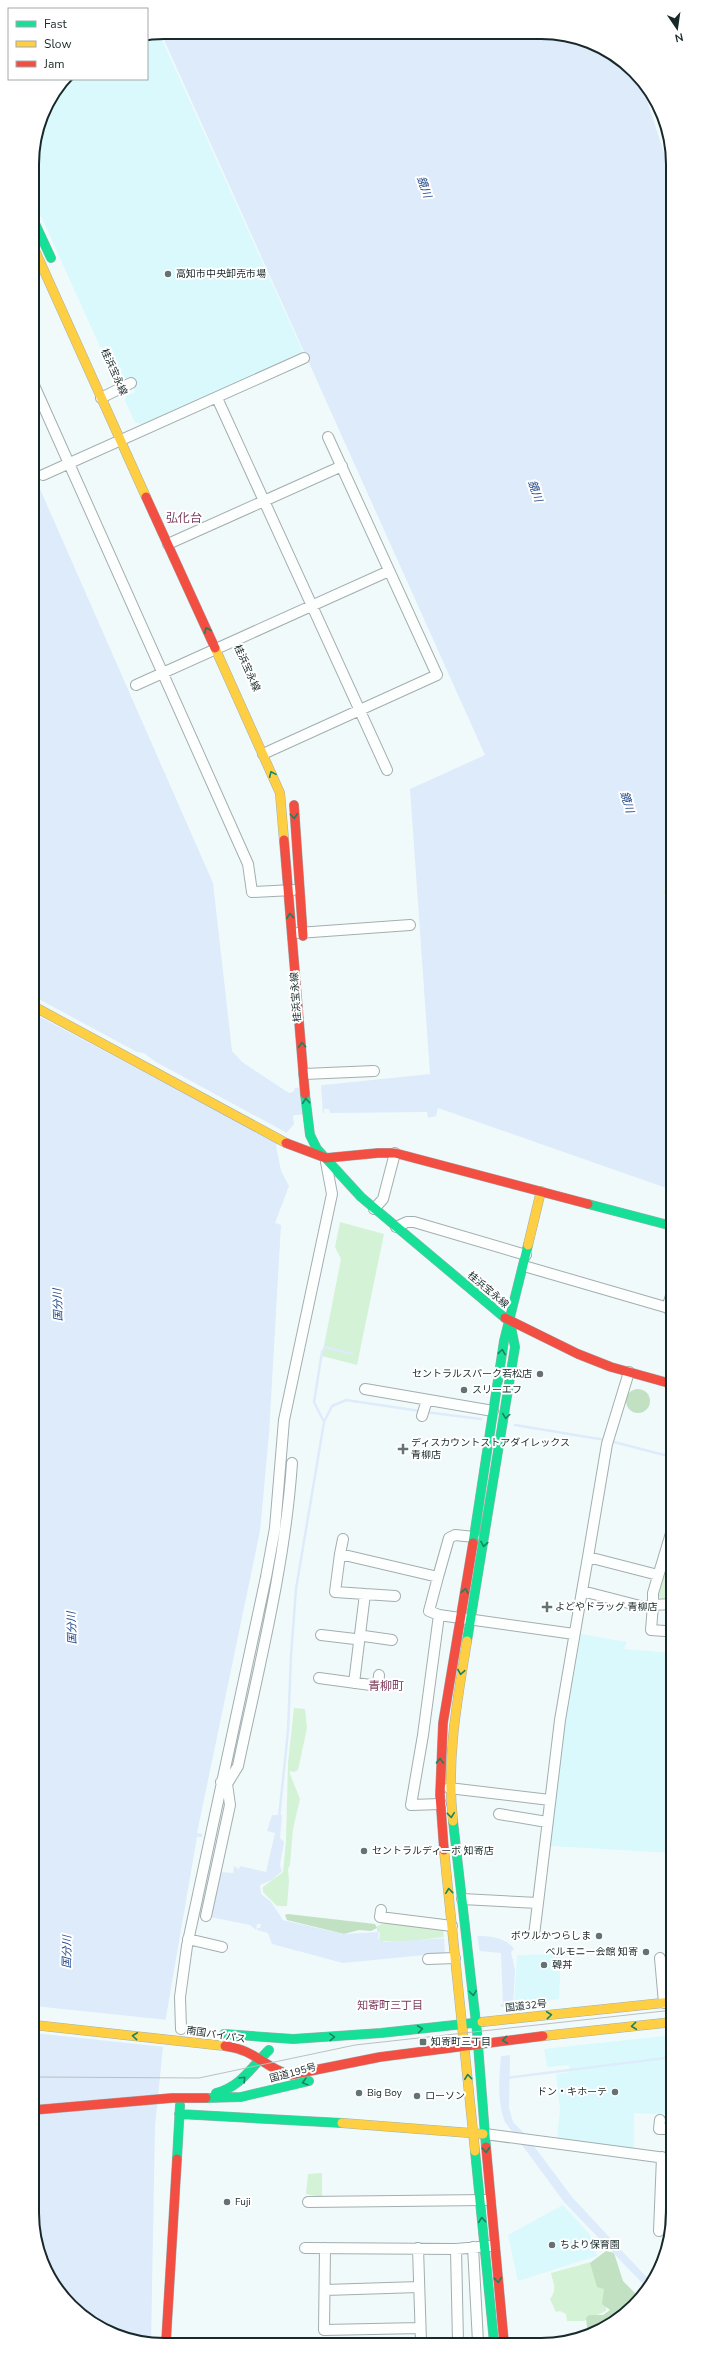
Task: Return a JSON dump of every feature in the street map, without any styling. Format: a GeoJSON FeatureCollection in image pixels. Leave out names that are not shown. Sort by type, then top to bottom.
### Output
{"type":"FeatureCollection","features":[{"type":"Feature","properties":{"kind":"main road"},"geometry":{"type":"LineString","coordinates":[[39,232],[56,270]]}},
{"type":"Feature","properties":{"kind":"main road","name":"桂浜宝永線"},"geometry":{"type":"LineString","coordinates":[[39,264],[101,398],[128,440],[168,544],[216,650],[270,751],[283,807],[288,890],[311,1117],[325,1158],[374,1209],[510,1322],[578,1354],[629,1372],[666,1382]]}},
{"type":"Feature","properties":{"kind":"main road","name":"桂浜宝永線"},"geometry":{"type":"LineString","coordinates":[[107,383],[113,396]]}},
{"type":"Feature","properties":{"kind":"main road","name":"桂浜宝永線"},"geometry":{"type":"LineString","coordinates":[[126,426],[128,440]]}},
{"type":"Feature","properties":{"kind":"main road"},"geometry":{"type":"LineString","coordinates":[[291,794],[304,948]]}},
{"type":"Feature","properties":{"kind":"main road","name":"桂浜宝永線"},"geometry":{"type":"LineString","coordinates":[[306,987],[308,1079]]}},
{"type":"Feature","properties":{"kind":"main road"},"geometry":{"type":"LineString","coordinates":[[39,1009],[288,1144],[325,1158],[374,1152],[395,1153],[666,1224]]}},
{"type":"Feature","properties":{"kind":"main road"},"geometry":{"type":"LineString","coordinates":[[494,2338],[485,2200],[474,2134],[440,1804],[443,1723],[474,1537],[504,1341],[542,1191]]}},
{"type":"Feature","properties":{"kind":"main road"},"geometry":{"type":"LineString","coordinates":[[485,2200],[485,2134],[478,2043],[450,1788],[453,1726],[504,1424],[515,1347],[510,1322]]}},
{"type":"Feature","properties":{"kind":"main road","name":"国道32号"},"geometry":{"type":"LineString","coordinates":[[381,2033],[666,2002]]}},
{"type":"Feature","properties":{"kind":"main road"},"geometry":{"type":"LineString","coordinates":[[410,2053],[478,2043],[666,2023]]}},
{"type":"Feature","properties":{"kind":"main road","name":"南国バイパス"},"geometry":{"type":"LineString","coordinates":[[39,2026],[241,2048],[278,2071],[290,2075],[410,2053]]}},
{"type":"Feature","properties":{"kind":"main road","name":"南国バイパス"},"geometry":{"type":"LineString","coordinates":[[218,2034],[293,2039],[381,2033]]}},
{"type":"Feature","properties":{"kind":"main road","name":"国道195号"},"geometry":{"type":"LineString","coordinates":[[39,2110],[176,2097],[229,2089],[243,2080],[260,2059],[279,2044],[293,2039]]}},
{"type":"Feature","properties":{"kind":"main road","name":"国道195号"},"geometry":{"type":"LineString","coordinates":[[176,2097],[235,2097],[263,2093],[410,2053]]}},
{"type":"Feature","properties":{"kind":"main road"},"geometry":{"type":"LineString","coordinates":[[166,2338],[179,2114],[176,2097]]}},
{"type":"Feature","properties":{"kind":"main road"},"geometry":{"type":"LineString","coordinates":[[179,2114],[424,2128],[485,2134]]}},
{"type":"Feature","properties":{"kind":"main road"},"geometry":{"type":"LineString","coordinates":[[489,2246],[503,2338]]}},
{"type":"Feature","properties":{"kind":"street"},"geometry":{"type":"LineString","coordinates":[[39,253],[47,249]]}},
{"type":"Feature","properties":{"kind":"street"},"geometry":{"type":"LineString","coordinates":[[43,475],[68,463],[128,440],[304,358]]}},
{"type":"Feature","properties":{"kind":"street"},"geometry":{"type":"LineString","coordinates":[[101,398],[113,396],[131,383]]}},
{"type":"Feature","properties":{"kind":"street"},"geometry":{"type":"LineString","coordinates":[[216,398],[360,710],[386,770]]}},
{"type":"Feature","properties":{"kind":"street"},"geometry":{"type":"LineString","coordinates":[[39,399],[248,864],[252,892],[300,890]]}},
{"type":"Feature","properties":{"kind":"street"},"geometry":{"type":"LineString","coordinates":[[270,751],[437,675],[328,437]]}},
{"type":"Feature","properties":{"kind":"street"},"geometry":{"type":"LineString","coordinates":[[168,544],[342,466]]}},
{"type":"Feature","properties":{"kind":"street"},"geometry":{"type":"LineString","coordinates":[[136,685],[389,571]]}},
{"type":"Feature","properties":{"kind":"street"},"geometry":{"type":"LineString","coordinates":[[292,933],[410,925]]}},
{"type":"Feature","properties":{"kind":"street"},"geometry":{"type":"LineString","coordinates":[[308,1079],[374,1071]]}},
{"type":"Feature","properties":{"kind":"street"},"geometry":{"type":"LineString","coordinates":[[374,1209],[382,1199],[395,1153]]}},
{"type":"Feature","properties":{"kind":"street"},"geometry":{"type":"LineString","coordinates":[[181,2029],[180,1997],[188,1939],[224,1783],[266,1576],[275,1528],[284,1420],[332,1194],[325,1158]]}},
{"type":"Feature","properties":{"kind":"street"},"geometry":{"type":"LineString","coordinates":[[396,1227],[407,1222],[414,1222],[526,1255]]}},
{"type":"Feature","properties":{"kind":"street"},"geometry":{"type":"LineString","coordinates":[[524,1266],[666,1307]]}},
{"type":"Feature","properties":{"kind":"street"},"geometry":{"type":"LineString","coordinates":[[534,1935],[560,1720],[574,1634],[607,1442],[629,1372]]}},
{"type":"Feature","properties":{"kind":"street"},"geometry":{"type":"LineString","coordinates":[[365,1389],[493,1411]]}},
{"type":"Feature","properties":{"kind":"street"},"geometry":{"type":"LineString","coordinates":[[422,1416],[427,1400]]}},
{"type":"Feature","properties":{"kind":"street"},"geometry":{"type":"LineString","coordinates":[[224,1783],[238,1766],[276,1585],[285,1532],[292,1463]]}},
{"type":"Feature","properties":{"kind":"street"},"geometry":{"type":"LineString","coordinates":[[474,1537],[455,1535],[449,1538],[430,1611],[439,1615],[460,1616],[574,1634]]}},
{"type":"Feature","properties":{"kind":"street"},"geometry":{"type":"LineString","coordinates":[[343,1539],[334,1592],[395,1596]]}},
{"type":"Feature","properties":{"kind":"street"},"geometry":{"type":"LineString","coordinates":[[665,1631],[651,1630],[653,1594],[666,1549]]}},
{"type":"Feature","properties":{"kind":"street"},"geometry":{"type":"LineString","coordinates":[[340,1554],[438,1577]]}},
{"type":"Feature","properties":{"kind":"street"},"geometry":{"type":"LineString","coordinates":[[588,1557],[658,1574]]}},
{"type":"Feature","properties":{"kind":"street"},"geometry":{"type":"LineString","coordinates":[[582,1591],[644,1607],[666,1604]]}},
{"type":"Feature","properties":{"kind":"street"},"geometry":{"type":"LineString","coordinates":[[354,1683],[365,1594]]}},
{"type":"Feature","properties":{"kind":"street"},"geometry":{"type":"LineString","coordinates":[[439,1615],[423,1735],[411,1805],[440,1804]]}},
{"type":"Feature","properties":{"kind":"street"},"geometry":{"type":"LineString","coordinates":[[321,1635],[355,1639],[364,1636],[392,1640]]}},
{"type":"Feature","properties":{"kind":"street"},"geometry":{"type":"LineString","coordinates":[[319,1678],[378,1686],[379,1675]]}},
{"type":"Feature","properties":{"kind":"street"},"geometry":{"type":"LineString","coordinates":[[206,1916],[230,1805],[224,1783]]}},
{"type":"Feature","properties":{"kind":"street"},"geometry":{"type":"LineString","coordinates":[[450,1788],[550,1800]]}},
{"type":"Feature","properties":{"kind":"street"},"geometry":{"type":"LineString","coordinates":[[499,1814],[547,1822]]}},
{"type":"Feature","properties":{"kind":"street"},"geometry":{"type":"LineString","coordinates":[[462,1898],[538,1903]]}},
{"type":"Feature","properties":{"kind":"street"},"geometry":{"type":"LineString","coordinates":[[381,1910],[380,1917],[452,1928]]}},
{"type":"Feature","properties":{"kind":"street"},"geometry":{"type":"LineString","coordinates":[[188,1939],[222,1947]]}},
{"type":"Feature","properties":{"kind":"street"},"geometry":{"type":"LineString","coordinates":[[428,1959],[455,1956]]}},
{"type":"Feature","properties":{"kind":"street"},"geometry":{"type":"LineString","coordinates":[[660,1958],[666,1991]]}},
{"type":"Feature","properties":{"kind":"street"},"geometry":{"type":"LineString","coordinates":[[660,2120],[659,2129],[666,2129]]}},
{"type":"Feature","properties":{"kind":"street"},"geometry":{"type":"LineString","coordinates":[[485,2134],[666,2158]]}},
{"type":"Feature","properties":{"kind":"street"},"geometry":{"type":"LineString","coordinates":[[659,2231],[662,2157]]}},
{"type":"Feature","properties":{"kind":"street"},"geometry":{"type":"LineString","coordinates":[[308,2202],[485,2200]]}},
{"type":"Feature","properties":{"kind":"street"},"geometry":{"type":"LineString","coordinates":[[305,2248],[456,2249],[489,2246]]}},
{"type":"Feature","properties":{"kind":"street"},"geometry":{"type":"LineString","coordinates":[[473,2247],[478,2338]]}},
{"type":"Feature","properties":{"kind":"street"},"geometry":{"type":"LineString","coordinates":[[325,2248],[324,2330],[420,2328]]}},
{"type":"Feature","properties":{"kind":"street"},"geometry":{"type":"LineString","coordinates":[[418,2248],[421,2338]]}},
{"type":"Feature","properties":{"kind":"street"},"geometry":{"type":"LineString","coordinates":[[456,2249],[458,2338]]}},
{"type":"Feature","properties":{"kind":"street"},"geometry":{"type":"LineString","coordinates":[[324,2290],[419,2287]]}},
{"type":"Feature","properties":{"kind":"shaded area","name":"高知市中央卸売市場"},"geometry":{"type":"Polygon","coordinates":[[[162,39],[303,352],[143,425],[135,422],[125,401],[126,396],[135,392],[129,378],[115,380],[39,212],[40,148],[43,132],[52,109],[60,95],[72,80],[148,80],[148,40],[162,39]]]}},
{"type":"Feature","properties":{"kind":"shaded area"},"geometry":{"type":"Polygon","coordinates":[[[581,1634],[627,1642],[624,1649],[666,1652],[666,1853],[550,1846],[563,1739],[581,1634]]]}},
{"type":"Feature","properties":{"kind":"shaded area"},"geometry":{"type":"Polygon","coordinates":[[[561,1954],[559,1999],[514,2006],[517,1955],[561,1954]]]}},
{"type":"Feature","properties":{"kind":"shaded area","name":"ドン・キホーテ"},"geometry":{"type":"Polygon","coordinates":[[[666,2036],[666,2115],[634,2113],[634,2150],[557,2138],[560,2110],[556,2074],[570,2072],[569,2065],[547,2067],[544,2049],[666,2036]]]}},
{"type":"Feature","properties":{"kind":"shaded area","name":"ちより保育園"},"geometry":{"type":"Polygon","coordinates":[[[563,2205],[590,2235],[597,2256],[518,2281],[508,2235],[563,2205]]]}},
{"type":"Feature","properties":{"kind":"green space"},"geometry":{"type":"Polygon","coordinates":[[[666,874],[666,890],[664,877],[666,874]]]}},
{"type":"Feature","properties":{"kind":"green space"},"geometry":{"type":"Polygon","coordinates":[[[663,889],[666,890],[666,901],[663,889]]]}},
{"type":"Feature","properties":{"kind":"green space"},"geometry":{"type":"Polygon","coordinates":[[[340,1222],[384,1234],[357,1365],[322,1356],[341,1259],[335,1247],[340,1222]]]}},
{"type":"Feature","properties":{"kind":"green space"},"geometry":{"type":"Polygon","coordinates":[[[638,1389],[643,1390],[649,1396],[649,1406],[643,1412],[638,1413],[633,1412],[627,1406],[626,1401],[627,1396],[633,1390],[638,1389]]]}},
{"type":"Feature","properties":{"kind":"green space"},"geometry":{"type":"Polygon","coordinates":[[[663,1575],[666,1576],[666,1599],[660,1598],[658,1594],[663,1575]]]}},
{"type":"Feature","properties":{"kind":"green space"},"geometry":{"type":"Polygon","coordinates":[[[294,1708],[305,1709],[307,1728],[298,1770],[294,1772],[290,1771],[300,1799],[293,1829],[290,1865],[288,1869],[289,1881],[287,1906],[277,1906],[263,1892],[263,1887],[283,1872],[286,1841],[288,1763],[294,1708]]]}},
{"type":"Feature","properties":{"kind":"green space"},"geometry":{"type":"Polygon","coordinates":[[[288,1914],[375,1924],[377,1928],[371,1931],[359,1930],[344,1934],[287,1920],[285,1915],[288,1914]]]}},
{"type":"Feature","properties":{"kind":"green space"},"geometry":{"type":"Polygon","coordinates":[[[390,1921],[443,1930],[444,1937],[403,1942],[381,1941],[379,1939],[380,1933],[377,1931],[377,1926],[390,1921]]]}},
{"type":"Feature","properties":{"kind":"green space"},"geometry":{"type":"Polygon","coordinates":[[[322,2173],[322,2197],[306,2194],[308,2174],[322,2173]]]}},
{"type":"Feature","properties":{"kind":"green space"},"geometry":{"type":"Polygon","coordinates":[[[606,2251],[614,2253],[623,2281],[636,2294],[623,2307],[610,2317],[588,2328],[586,2318],[589,2315],[603,2315],[610,2310],[602,2304],[604,2289],[597,2287],[590,2263],[606,2251]]]}},
{"type":"Feature","properties":{"kind":"green space"},"geometry":{"type":"Polygon","coordinates":[[[598,2260],[607,2275],[606,2311],[584,2321],[567,2321],[566,2314],[560,2311],[556,2312],[550,2299],[554,2292],[554,2283],[551,2273],[598,2260]]]}},
{"type":"Feature","properties":{"kind":"water"},"geometry":{"type":"Polygon","coordinates":[[[164,39],[549,39],[565,41],[581,46],[603,56],[617,65],[629,76],[646,97],[666,158],[666,164],[666,890],[663,889],[666,901],[666,1188],[438,1108],[436,1116],[428,1118],[427,1112],[330,1113],[329,1109],[324,1109],[324,1113],[295,1115],[293,1116],[294,1124],[276,1145],[281,1171],[289,1186],[275,1223],[281,1225],[269,1434],[260,1531],[197,1833],[202,1834],[202,1837],[197,1837],[166,2017],[155,2126],[151,2337],[140,2336],[109,2325],[95,2317],[70,2295],[52,2268],[41,2237],[39,2221],[39,487],[213,883],[232,1051],[242,1062],[289,1093],[293,1092],[295,1088],[430,1074],[410,789],[485,755],[164,39]]]}},
{"type":"Feature","properties":{"kind":"water"},"geometry":{"type":"Polygon","coordinates":[[[272,1815],[282,1815],[280,1838],[284,1842],[280,1865],[282,1871],[272,1880],[260,1885],[261,1894],[271,1902],[283,1920],[343,1934],[379,1932],[378,1939],[385,1942],[478,1936],[488,1936],[503,1940],[514,1949],[511,1952],[515,1970],[513,2006],[501,2007],[501,2004],[503,2004],[501,1953],[479,1951],[445,1953],[343,1963],[272,1944],[268,1933],[257,1930],[257,1928],[260,1928],[261,1924],[257,1924],[256,1930],[250,1925],[210,1917],[221,1872],[233,1873],[234,1867],[232,1865],[239,1869],[240,1866],[266,1872],[275,1833],[267,1831],[272,1815]]]}},
{"type":"Feature","properties":{"kind":"water"},"geometry":{"type":"Polygon","coordinates":[[[510,2055],[509,2108],[513,2122],[525,2134],[572,2197],[647,2278],[643,2284],[564,2202],[505,2122],[502,2114],[500,2098],[499,2081],[501,2056],[510,2055]]]}},
{"type":"Feature","properties":{"kind":"pier"},"geometry":{"type":"Polygon","coordinates":[[[39,999],[137,1052],[144,1053],[156,1062],[289,1134],[277,1143],[39,1016],[39,999]]]}},
{"type":"Feature","properties":{"kind":"pier"},"geometry":{"type":"Polygon","coordinates":[[[321,1084],[323,1115],[314,1116],[298,1086],[321,1084]]]}},
{"type":"Feature","properties":{"kind":"pier"},"geometry":{"type":"Polygon","coordinates":[[[477,1934],[480,1953],[445,1955],[444,1936],[477,1934]]]}},
{"type":"Feature","properties":{"kind":"pier"},"geometry":{"type":"Polygon","coordinates":[[[39,2007],[168,2020],[165,2047],[39,2034],[39,2007]]]}},
{"type":"Feature","properties":{"kind":"waterway"},"geometry":{"type":"LineString","coordinates":[[324,1422],[314,1402],[322,1352],[325,1347],[352,1354]]}},
{"type":"Feature","properties":{"kind":"waterway"},"geometry":{"type":"LineString","coordinates":[[279,1818],[288,1731],[291,1656],[296,1589],[324,1422],[332,1406],[346,1400],[420,1411]]}},
{"type":"Feature","properties":{"kind":"waterway"},"geometry":{"type":"LineString","coordinates":[[425,1412],[481,1419]]}},
{"type":"Feature","properties":{"kind":"waterway"},"geometry":{"type":"LineString","coordinates":[[515,1425],[605,1440]]}},
{"type":"Feature","properties":{"kind":"waterway"},"geometry":{"type":"LineString","coordinates":[[610,1441],[666,1455]]}},
{"type":"Feature","properties":{"kind":"waterway"},"geometry":{"type":"LineString","coordinates":[[506,2078],[666,2058]]}},
{"type":"Feature","properties":{"kind":"tram line"},"geometry":{"type":"LineString","coordinates":[[39,2077],[199,2078],[355,2045],[666,2011]]}},
{"type":"Feature","properties":{"kind":"traffic: fast"},"geometry":{"type":"LineString","coordinates":[[39,232],[51,258]]}},
{"type":"Feature","properties":{"kind":"traffic: fast"},"geometry":{"type":"LineString","coordinates":[[305,1094],[310,1135],[317,1149],[361,1197],[505,1318]]}},
{"type":"Feature","properties":{"kind":"traffic: fast"},"geometry":{"type":"LineString","coordinates":[[588,1204],[666,1224]]}},
{"type":"Feature","properties":{"kind":"traffic: fast"},"geometry":{"type":"LineString","coordinates":[[473,1543],[504,1341],[528,1245]]}},
{"type":"Feature","properties":{"kind":"traffic: fast"},"geometry":{"type":"LineString","coordinates":[[467,1641],[515,1347],[510,1322]]}},
{"type":"Feature","properties":{"kind":"traffic: fast"},"geometry":{"type":"LineString","coordinates":[[453,1821],[477,2032],[486,2147]]}},
{"type":"Feature","properties":{"kind":"traffic: fast"},"geometry":{"type":"LineString","coordinates":[[224,2034],[293,2039],[381,2033],[482,2022]]}},
{"type":"Feature","properties":{"kind":"traffic: fast"},"geometry":{"type":"LineString","coordinates":[[216,2093],[225,2090],[239,2081],[269,2050]]}},
{"type":"Feature","properties":{"kind":"traffic: fast"},"geometry":{"type":"LineString","coordinates":[[206,2098],[241,2097],[309,2081]]}},
{"type":"Feature","properties":{"kind":"traffic: fast"},"geometry":{"type":"LineString","coordinates":[[177,2159],[180,2105]]}},
{"type":"Feature","properties":{"kind":"traffic: fast"},"geometry":{"type":"LineString","coordinates":[[179,2114],[342,2123]]}},
{"type":"Feature","properties":{"kind":"traffic: fast"},"geometry":{"type":"LineString","coordinates":[[475,2151],[494,2338]]}},
{"type":"Feature","properties":{"kind":"traffic: slow"},"geometry":{"type":"LineString","coordinates":[[39,260],[146,497]]}},
{"type":"Feature","properties":{"kind":"traffic: slow"},"geometry":{"type":"LineString","coordinates":[[215,648],[280,793],[284,840]]}},
{"type":"Feature","properties":{"kind":"traffic: slow"},"geometry":{"type":"LineString","coordinates":[[39,1009],[286,1143]]}},
{"type":"Feature","properties":{"kind":"traffic: slow"},"geometry":{"type":"LineString","coordinates":[[528,1245],[541,1191]]}},
{"type":"Feature","properties":{"kind":"traffic: slow"},"geometry":{"type":"LineString","coordinates":[[453,1821],[451,1798],[452,1754],[456,1708],[467,1641]]}},
{"type":"Feature","properties":{"kind":"traffic: slow"},"geometry":{"type":"LineString","coordinates":[[444,1850],[475,2151]]}},
{"type":"Feature","properties":{"kind":"traffic: slow"},"geometry":{"type":"LineString","coordinates":[[482,2022],[666,2003]]}},
{"type":"Feature","properties":{"kind":"traffic: slow"},"geometry":{"type":"LineString","coordinates":[[543,2036],[666,2023]]}},
{"type":"Feature","properties":{"kind":"traffic: slow"},"geometry":{"type":"LineString","coordinates":[[39,2026],[225,2046]]}},
{"type":"Feature","properties":{"kind":"traffic: slow"},"geometry":{"type":"LineString","coordinates":[[342,2123],[483,2134]]}},
{"type":"Feature","properties":{"kind":"traffic: jam"},"geometry":{"type":"LineString","coordinates":[[146,497],[215,648]]}},
{"type":"Feature","properties":{"kind":"traffic: jam"},"geometry":{"type":"LineString","coordinates":[[294,805],[303,936]]}},
{"type":"Feature","properties":{"kind":"traffic: jam"},"geometry":{"type":"LineString","coordinates":[[284,840],[305,1094]]}},
{"type":"Feature","properties":{"kind":"traffic: jam"},"geometry":{"type":"LineString","coordinates":[[286,1143],[326,1158],[378,1153],[395,1153],[588,1204]]}},
{"type":"Feature","properties":{"kind":"traffic: jam"},"geometry":{"type":"LineString","coordinates":[[505,1318],[578,1354],[611,1367],[666,1382]]}},
{"type":"Feature","properties":{"kind":"traffic: jam"},"geometry":{"type":"LineString","coordinates":[[444,1850],[440,1795],[443,1723],[473,1543]]}},
{"type":"Feature","properties":{"kind":"traffic: jam"},"geometry":{"type":"LineString","coordinates":[[225,2046],[244,2051],[273,2068],[290,2075],[380,2057],[543,2036]]}},
{"type":"Feature","properties":{"kind":"traffic: jam"},"geometry":{"type":"LineString","coordinates":[[39,2110],[172,2098],[206,2098]]}},
{"type":"Feature","properties":{"kind":"traffic: jam"},"geometry":{"type":"LineString","coordinates":[[486,2147],[504,2338]]}},
{"type":"Feature","properties":{"kind":"traffic: jam"},"geometry":{"type":"LineString","coordinates":[[166,2338],[177,2159]]}},
{"type":"Feature","properties":{"kind":"place","name":"高知市中央卸売市場"},"geometry":{"type":"Point","coordinates":[168,274]}},
{"type":"Feature","properties":{"kind":"place","name":"セントラルスパーク若松店"},"geometry":{"type":"Point","coordinates":[540,1374]}},
{"type":"Feature","properties":{"kind":"place","name":"スリーエフ"},"geometry":{"type":"Point","coordinates":[464,1390]}},
{"type":"Feature","properties":{"kind":"place","name":"ディスカウントストアダイレックス 青柳店"},"geometry":{"type":"Point","coordinates":[403,1449]}},
{"type":"Feature","properties":{"kind":"place","name":"よどやドラッグ 青柳店"},"geometry":{"type":"Point","coordinates":[547,1607]}},
{"type":"Feature","properties":{"kind":"place","name":"セントラルディーボ 知寄店"},"geometry":{"type":"Point","coordinates":[364,1851]}},
{"type":"Feature","properties":{"kind":"place","name":"ボウルかつらしま"},"geometry":{"type":"Point","coordinates":[599,1936]}},
{"type":"Feature","properties":{"kind":"place","name":"ベルモニー会館 知寄"},"geometry":{"type":"Point","coordinates":[646,1952]}},
{"type":"Feature","properties":{"kind":"place","name":"韓丼"},"geometry":{"type":"Point","coordinates":[544,1965]}},
{"type":"Feature","properties":{"kind":"place","name":"知寄町三丁目"},"geometry":{"type":"Point","coordinates":[423,2042]}},
{"type":"Feature","properties":{"kind":"place","name":"ドン・キホーテ"},"geometry":{"type":"Point","coordinates":[615,2092]}},
{"type":"Feature","properties":{"kind":"place","name":"Big Boy"},"geometry":{"type":"Point","coordinates":[359,2093]}},
{"type":"Feature","properties":{"kind":"place","name":"ローソン"},"geometry":{"type":"Point","coordinates":[417,2096]}},
{"type":"Feature","properties":{"kind":"place","name":"Fuji"},"geometry":{"type":"Point","coordinates":[227,2202]}},
{"type":"Feature","properties":{"kind":"place","name":"ちより保育園"},"geometry":{"type":"Point","coordinates":[552,2245]}},
{"type":"Feature","properties":{"kind":"district","name":"弘化台"},"geometry":{"type":"Point","coordinates":[184,518]}},
{"type":"Feature","properties":{"kind":"district","name":"青柳町"},"geometry":{"type":"Point","coordinates":[386,1686]}},
{"type":"Feature","properties":{"kind":"district","name":"知寄町三丁目"},"geometry":{"type":"Point","coordinates":[390,2005]}},
{"type":"Feature","properties":{"kind":"water label","name":"鏡川"},"geometry":{"type":"Point","coordinates":[424,187]}},
{"type":"Feature","properties":{"kind":"water label","name":"鏡川"},"geometry":{"type":"Point","coordinates":[535,491]}},
{"type":"Feature","properties":{"kind":"water label","name":"鏡川"},"geometry":{"type":"Point","coordinates":[627,802]}},
{"type":"Feature","properties":{"kind":"water label","name":"国分川"},"geometry":{"type":"Point","coordinates":[58,1305]}},
{"type":"Feature","properties":{"kind":"water label","name":"国分川"},"geometry":{"type":"Point","coordinates":[72,1628]}},
{"type":"Feature","properties":{"kind":"water label","name":"国分川"},"geometry":{"type":"Point","coordinates":[67,1952]}}]}
